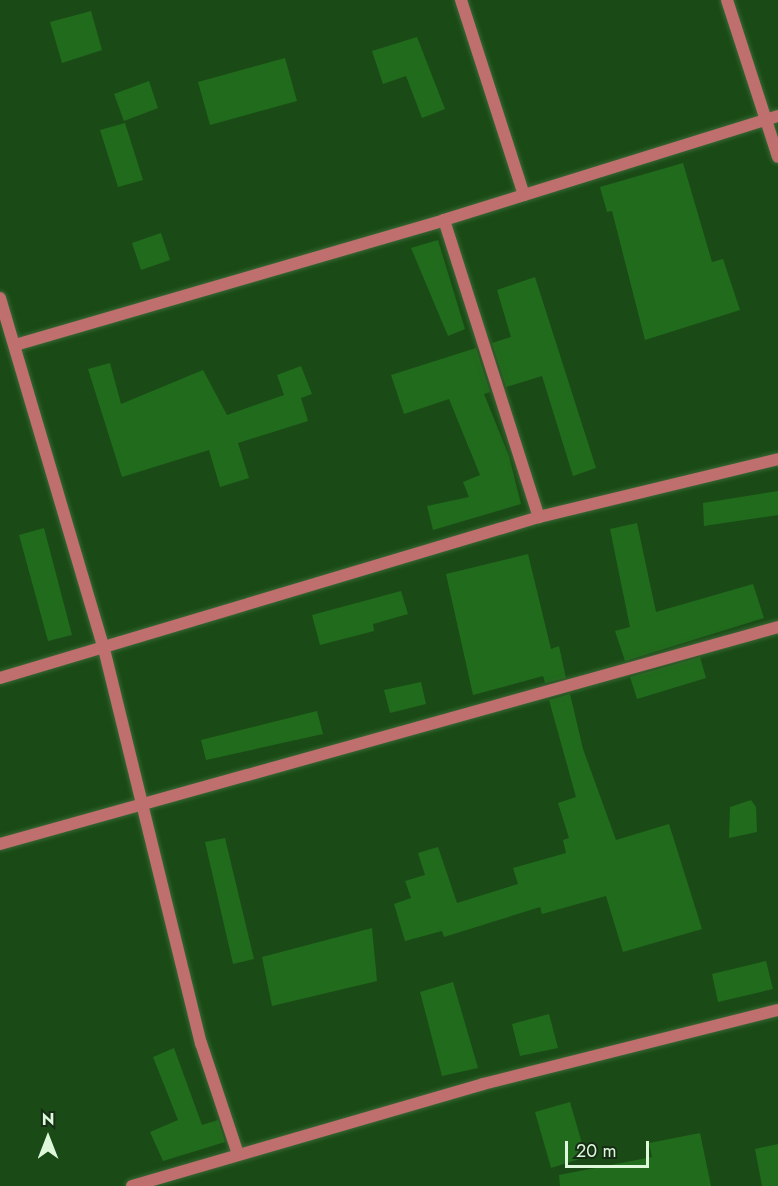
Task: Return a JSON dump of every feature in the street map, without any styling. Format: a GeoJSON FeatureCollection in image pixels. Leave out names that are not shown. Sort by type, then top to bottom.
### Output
{"type":"FeatureCollection","features":[{"type":"Feature","properties":{"kind":"street"},"geometry":{"type":"LineString","coordinates":[[461,0],[524,195]]}},
{"type":"Feature","properties":{"kind":"street"},"geometry":{"type":"LineString","coordinates":[[727,0],[778,157]]}},
{"type":"Feature","properties":{"kind":"street"},"geometry":{"type":"LineString","coordinates":[[15,345],[444,220],[778,116]]}},
{"type":"Feature","properties":{"kind":"street"},"geometry":{"type":"LineString","coordinates":[[444,220],[539,517]]}},
{"type":"Feature","properties":{"kind":"street"},"geometry":{"type":"LineString","coordinates":[[0,298],[104,649],[201,1043],[238,1154]]}},
{"type":"Feature","properties":{"kind":"street"},"geometry":{"type":"LineString","coordinates":[[0,678],[104,649],[539,517],[778,459]]}},
{"type":"Feature","properties":{"kind":"street"},"geometry":{"type":"LineString","coordinates":[[0,844],[778,627]]}},
{"type":"Feature","properties":{"kind":"street"},"geometry":{"type":"LineString","coordinates":[[132,1186],[483,1084],[778,1010]]}},
{"type":"Feature","properties":{"kind":"building"},"geometry":{"type":"Polygon","coordinates":[[[91,11],[102,50],[62,63],[50,22],[91,11]]]}},
{"type":"Feature","properties":{"kind":"building"},"geometry":{"type":"Polygon","coordinates":[[[417,37],[445,109],[422,118],[406,76],[383,84],[372,51],[417,37]]]}},
{"type":"Feature","properties":{"kind":"building"},"geometry":{"type":"Polygon","coordinates":[[[285,58],[297,101],[210,125],[198,82],[285,58]]]}},
{"type":"Feature","properties":{"kind":"building"},"geometry":{"type":"Polygon","coordinates":[[[149,81],[158,108],[124,121],[114,94],[149,81]]]}},
{"type":"Feature","properties":{"kind":"building"},"geometry":{"type":"Polygon","coordinates":[[[125,123],[143,180],[118,187],[100,130],[125,123]]]}},
{"type":"Feature","properties":{"kind":"building"},"geometry":{"type":"Polygon","coordinates":[[[683,163],[712,262],[723,259],[740,310],[645,340],[612,211],[607,212],[600,187],[683,163]]]}},
{"type":"Feature","properties":{"kind":"building"},"geometry":{"type":"Polygon","coordinates":[[[161,233],[170,260],[141,270],[132,243],[161,233]]]}},
{"type":"Feature","properties":{"kind":"building"},"geometry":{"type":"Polygon","coordinates":[[[438,240],[465,329],[448,336],[411,248],[438,240]]]}},
{"type":"Feature","properties":{"kind":"building"},"geometry":{"type":"Polygon","coordinates":[[[535,277],[596,468],[573,476],[542,376],[506,387],[492,343],[511,337],[497,290],[535,277]]]}},
{"type":"Feature","properties":{"kind":"building"},"geometry":{"type":"Polygon","coordinates":[[[476,348],[490,392],[484,394],[509,456],[521,504],[433,530],[427,506],[469,497],[463,482],[480,475],[449,399],[404,414],[391,375],[476,348]]]}},
{"type":"Feature","properties":{"kind":"building"},"geometry":{"type":"Polygon","coordinates":[[[110,363],[121,404],[203,370],[227,415],[284,395],[277,375],[301,366],[312,394],[301,398],[308,421],[238,443],[249,478],[220,487],[209,450],[122,477],[88,369],[110,363]]]}},
{"type":"Feature","properties":{"kind":"building"},"geometry":{"type":"Polygon","coordinates":[[[778,491],[778,515],[704,526],[703,503],[778,491]]]}},
{"type":"Feature","properties":{"kind":"building"},"geometry":{"type":"Polygon","coordinates":[[[637,523],[656,612],[753,584],[764,618],[625,661],[615,631],[630,627],[610,529],[637,523]]]}},
{"type":"Feature","properties":{"kind":"building"},"geometry":{"type":"Polygon","coordinates":[[[44,528],[72,635],[48,641],[19,535],[44,528]]]}},
{"type":"Feature","properties":{"kind":"building"},"geometry":{"type":"Polygon","coordinates":[[[528,554],[551,649],[559,646],[566,678],[545,683],[543,676],[473,695],[446,574],[528,554]]]}},
{"type":"Feature","properties":{"kind":"building"},"geometry":{"type":"Polygon","coordinates":[[[401,591],[408,614],[373,624],[374,631],[320,645],[312,615],[401,591]]]}},
{"type":"Feature","properties":{"kind":"building"},"geometry":{"type":"Polygon","coordinates":[[[700,657],[706,678],[637,699],[630,677],[700,657]]]}},
{"type":"Feature","properties":{"kind":"building"},"geometry":{"type":"Polygon","coordinates":[[[421,682],[426,704],[390,713],[384,690],[421,682]]]}},
{"type":"Feature","properties":{"kind":"building"},"geometry":{"type":"Polygon","coordinates":[[[570,694],[583,749],[616,840],[669,824],[702,929],[623,952],[606,896],[542,914],[540,907],[444,937],[442,931],[405,941],[394,904],[411,898],[405,881],[425,875],[418,853],[438,847],[457,903],[518,884],[513,868],[566,853],[563,840],[569,838],[558,803],[576,797],[549,700],[570,694]]]}},
{"type":"Feature","properties":{"kind":"building"},"geometry":{"type":"Polygon","coordinates":[[[317,711],[323,734],[206,760],[201,740],[317,711]]]}},
{"type":"Feature","properties":{"kind":"building"},"geometry":{"type":"Polygon","coordinates":[[[751,800],[756,807],[757,832],[729,838],[730,807],[751,800]]]}},
{"type":"Feature","properties":{"kind":"building"},"geometry":{"type":"Polygon","coordinates":[[[225,838],[254,959],[233,964],[205,842],[225,838]]]}},
{"type":"Feature","properties":{"kind":"building"},"geometry":{"type":"Polygon","coordinates":[[[372,928],[377,981],[272,1006],[262,957],[372,928]]]}},
{"type":"Feature","properties":{"kind":"building"},"geometry":{"type":"Polygon","coordinates":[[[766,961],[773,989],[718,1002],[712,974],[766,961]]]}},
{"type":"Feature","properties":{"kind":"building"},"geometry":{"type":"Polygon","coordinates":[[[453,982],[478,1068],[442,1076],[420,992],[453,982]]]}},
{"type":"Feature","properties":{"kind":"building"},"geometry":{"type":"Polygon","coordinates":[[[549,1014],[558,1048],[520,1056],[512,1024],[549,1014]]]}},
{"type":"Feature","properties":{"kind":"building"},"geometry":{"type":"Polygon","coordinates":[[[174,1048],[202,1125],[218,1120],[225,1142],[163,1161],[150,1132],[178,1120],[153,1057],[174,1048]]]}},
{"type":"Feature","properties":{"kind":"building"},"geometry":{"type":"Polygon","coordinates":[[[570,1102],[586,1157],[551,1168],[535,1112],[570,1102]]]}},
{"type":"Feature","properties":{"kind":"building"},"geometry":{"type":"Polygon","coordinates":[[[700,1133],[711,1186],[560,1186],[559,1175],[652,1157],[649,1143],[700,1133]]]}},
{"type":"Feature","properties":{"kind":"building"},"geometry":{"type":"Polygon","coordinates":[[[778,1144],[778,1186],[762,1186],[755,1149],[778,1144]]]}}]}
